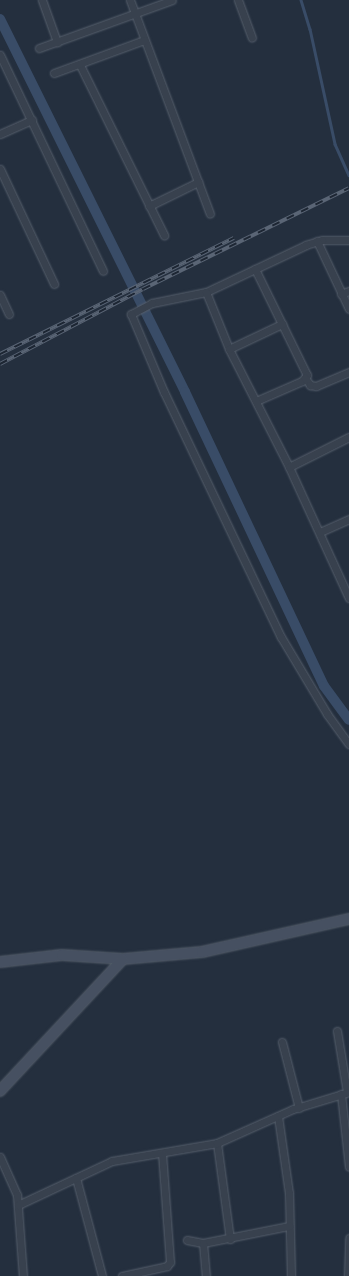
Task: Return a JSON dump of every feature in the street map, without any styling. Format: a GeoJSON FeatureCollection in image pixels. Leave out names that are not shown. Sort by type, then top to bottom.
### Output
{"type":"FeatureCollection","features":[{"type":"Feature","properties":{"kind":"street"},"geometry":{"type":"LineString","coordinates":[[42,0],[57,42]]}},
{"type":"Feature","properties":{"kind":"street"},"geometry":{"type":"LineString","coordinates":[[130,0],[210,214]]}},
{"type":"Feature","properties":{"kind":"street"},"geometry":{"type":"LineString","coordinates":[[39,48],[172,0]]}},
{"type":"Feature","properties":{"kind":"street"},"geometry":{"type":"LineString","coordinates":[[238,0],[252,38]]}},
{"type":"Feature","properties":{"kind":"street"},"geometry":{"type":"LineString","coordinates":[[54,73],[144,40]]}},
{"type":"Feature","properties":{"kind":"street"},"geometry":{"type":"LineString","coordinates":[[0,57],[32,120],[102,271]]}},
{"type":"Feature","properties":{"kind":"street"},"geometry":{"type":"LineString","coordinates":[[80,64],[164,235]]}},
{"type":"Feature","properties":{"kind":"street"},"geometry":{"type":"LineString","coordinates":[[0,134],[32,120]]}},
{"type":"Feature","properties":{"kind":"street"},"geometry":{"type":"LineString","coordinates":[[0,170],[54,284]]}},
{"type":"Feature","properties":{"kind":"street"},"geometry":{"type":"LineString","coordinates":[[150,206],[198,182]]}},
{"type":"Feature","properties":{"kind":"street"},"geometry":{"type":"LineString","coordinates":[[349,240],[316,241],[206,292],[152,303],[135,310],[131,317],[158,378],[281,637],[327,714],[349,744]]}},
{"type":"Feature","properties":{"kind":"street"},"geometry":{"type":"LineString","coordinates":[[316,241],[349,309]]}},
{"type":"Feature","properties":{"kind":"street"},"geometry":{"type":"LineString","coordinates":[[255,269],[306,371],[305,378],[310,385],[316,386],[349,372]]}},
{"type":"Feature","properties":{"kind":"street"},"geometry":{"type":"LineString","coordinates":[[341,294],[349,291]]}},
{"type":"Feature","properties":{"kind":"street"},"geometry":{"type":"LineString","coordinates":[[206,292],[229,349],[289,467],[349,597]]}},
{"type":"Feature","properties":{"kind":"street"},"geometry":{"type":"LineString","coordinates":[[0,295],[9,314]]}},
{"type":"Feature","properties":{"kind":"street"},"geometry":{"type":"LineString","coordinates":[[229,349],[282,324]]}},
{"type":"Feature","properties":{"kind":"street"},"geometry":{"type":"LineString","coordinates":[[256,402],[305,378]]}},
{"type":"Feature","properties":{"kind":"street"},"geometry":{"type":"LineString","coordinates":[[289,467],[349,437]]}},
{"type":"Feature","properties":{"kind":"street"},"geometry":{"type":"LineString","coordinates":[[320,532],[349,519]]}},
{"type":"Feature","properties":{"kind":"street"},"geometry":{"type":"LineString","coordinates":[[0,962],[62,955],[124,959],[220,949],[349,919]]}},
{"type":"Feature","properties":{"kind":"street"},"geometry":{"type":"LineString","coordinates":[[0,1091],[124,959]]}},
{"type":"Feature","properties":{"kind":"street"},"geometry":{"type":"LineString","coordinates":[[337,1031],[346,1092],[349,1167]]}},
{"type":"Feature","properties":{"kind":"street"},"geometry":{"type":"LineString","coordinates":[[282,1042],[299,1108]]}},
{"type":"Feature","properties":{"kind":"street"},"geometry":{"type":"LineString","coordinates":[[18,1205],[112,1162],[217,1143],[278,1116],[346,1092]]}},
{"type":"Feature","properties":{"kind":"street"},"geometry":{"type":"LineString","coordinates":[[278,1116],[289,1193],[291,1276]]}},
{"type":"Feature","properties":{"kind":"street"},"geometry":{"type":"LineString","coordinates":[[217,1143],[230,1239]]}},
{"type":"Feature","properties":{"kind":"street"},"geometry":{"type":"LineString","coordinates":[[122,1276],[167,1266],[170,1262],[162,1152]]}},
{"type":"Feature","properties":{"kind":"street"},"geometry":{"type":"LineString","coordinates":[[0,1157],[17,1195],[23,1276]]}},
{"type":"Feature","properties":{"kind":"street"},"geometry":{"type":"LineString","coordinates":[[76,1178],[102,1276]]}},
{"type":"Feature","properties":{"kind":"street"},"geometry":{"type":"LineString","coordinates":[[187,1240],[203,1243],[230,1239],[289,1226]]}},
{"type":"Feature","properties":{"kind":"street"},"geometry":{"type":"LineString","coordinates":[[348,1276],[349,1238]]}},
{"type":"Feature","properties":{"kind":"street"},"geometry":{"type":"LineString","coordinates":[[203,1243],[206,1276]]}},
{"type":"Feature","properties":{"kind":"waterway"},"geometry":{"type":"LineString","coordinates":[[301,0],[310,29],[335,144],[349,175]]}},
{"type":"Feature","properties":{"kind":"waterway"},"geometry":{"type":"LineString","coordinates":[[0,19],[185,392],[324,686],[349,720]]}},
{"type":"Feature","properties":{"kind":"railway"},"geometry":{"type":"LineString","coordinates":[[0,364],[143,289],[349,188]]}},
{"type":"Feature","properties":{"kind":"railway"},"geometry":{"type":"LineString","coordinates":[[0,354],[234,238]]}}]}
